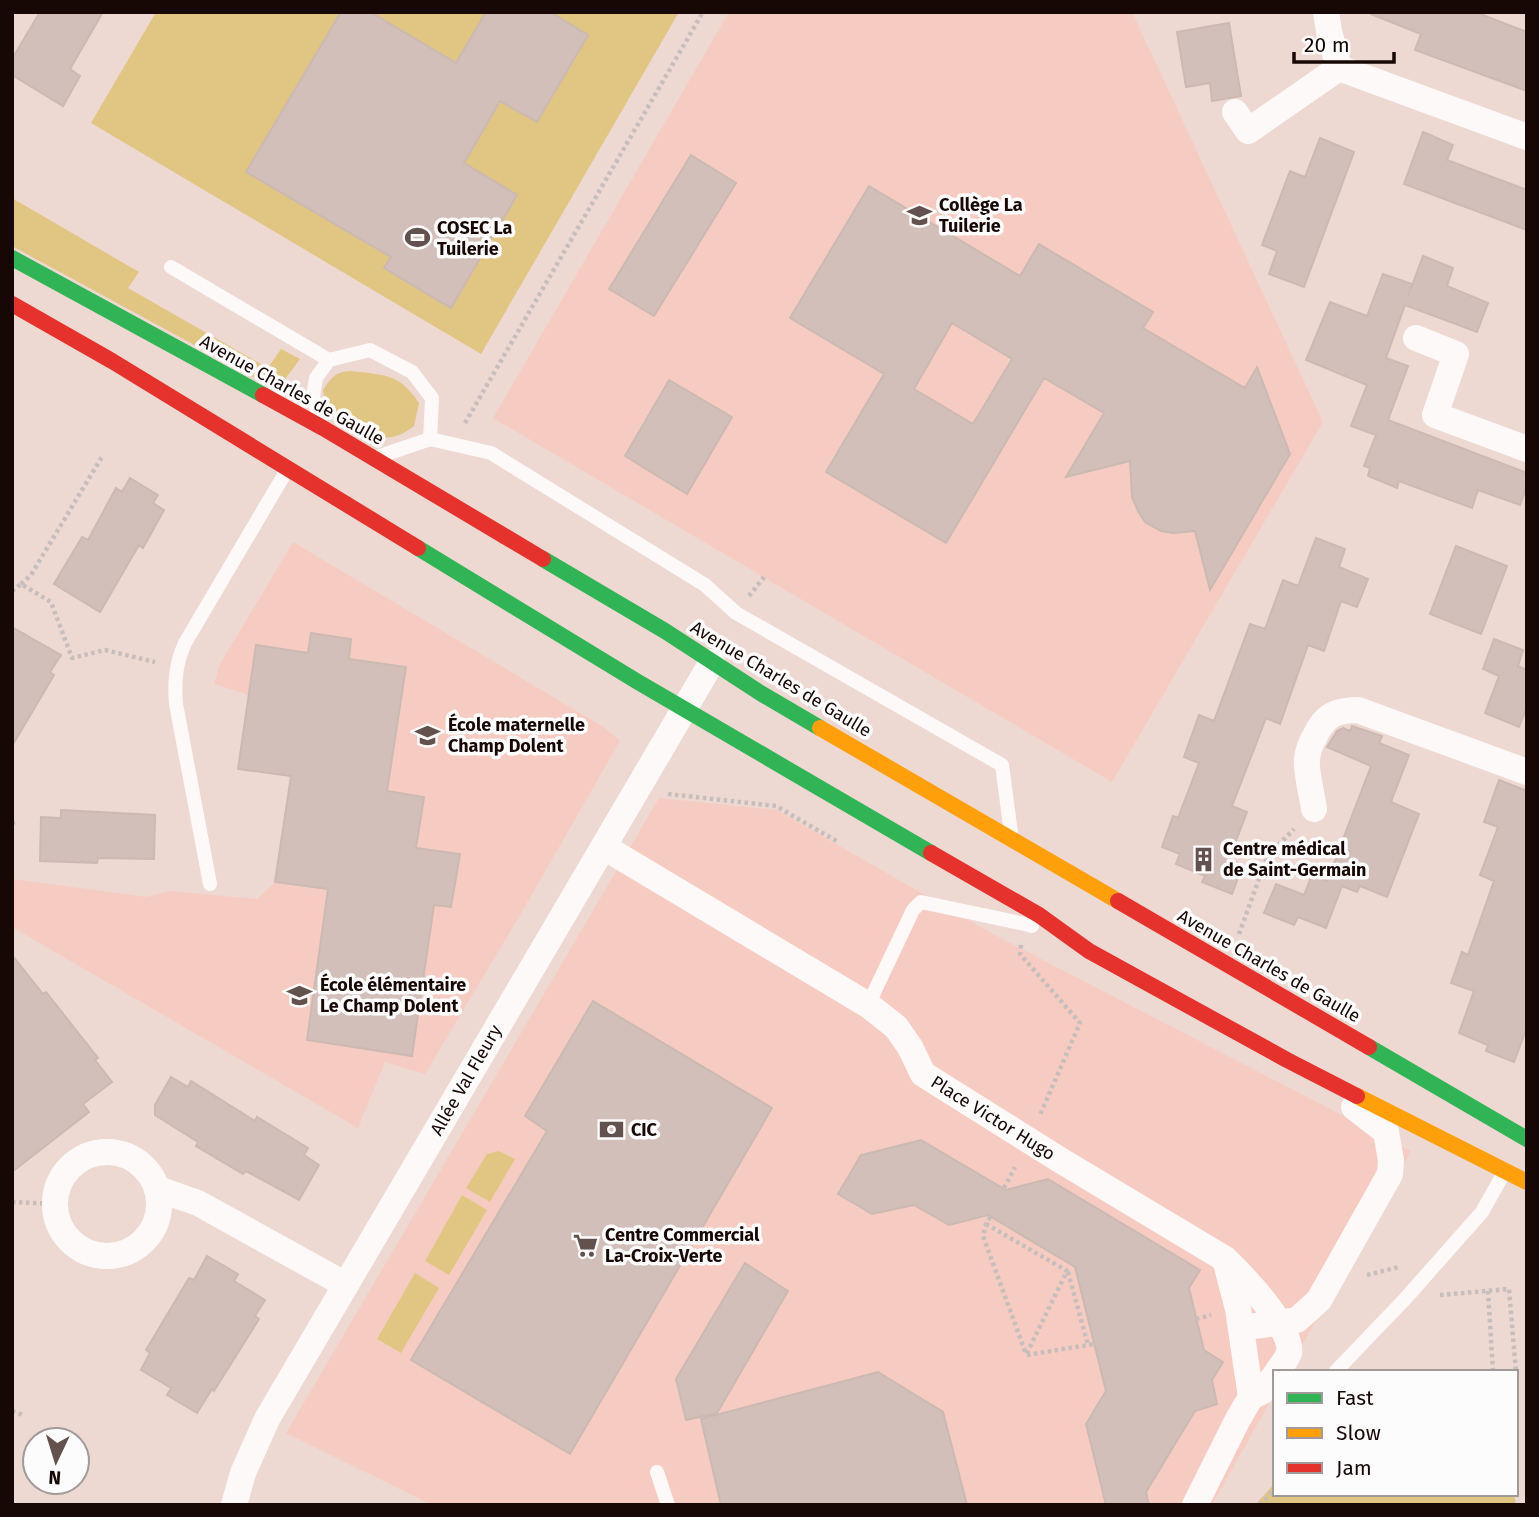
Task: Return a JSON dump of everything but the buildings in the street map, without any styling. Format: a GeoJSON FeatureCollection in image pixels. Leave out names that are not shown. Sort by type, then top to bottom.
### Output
{"type":"FeatureCollection","features":[{"type":"Feature","properties":{"kind":"main road","name":"Avenue Charles de Gaulle"},"geometry":{"type":"LineString","coordinates":[[12,258],[375,458],[665,631],[762,694],[1526,1135]]}},
{"type":"Feature","properties":{"kind":"main road"},"geometry":{"type":"LineString","coordinates":[[12,304],[112,361],[638,682],[1039,915],[1089,951],[1287,1060],[1527,1182]]}},
{"type":"Feature","properties":{"kind":"street"},"geometry":{"type":"LineString","coordinates":[[1326,12],[1339,68]]}},
{"type":"Feature","properties":{"kind":"street"},"geometry":{"type":"LineString","coordinates":[[1235,112],[1248,131],[1339,68]]}},
{"type":"Feature","properties":{"kind":"street"},"geometry":{"type":"LineString","coordinates":[[1339,68],[1527,137]]}},
{"type":"Feature","properties":{"kind":"street"},"geometry":{"type":"LineString","coordinates":[[1416,338],[1456,354],[1435,415],[1527,449]]}},
{"type":"Feature","properties":{"kind":"street","name":"Allée Val Fleury"},"geometry":{"type":"LineString","coordinates":[[234,1505],[243,1473],[267,1419],[712,662]]}},
{"type":"Feature","properties":{"kind":"street"},"geometry":{"type":"LineString","coordinates":[[1314,809],[1307,760],[1310,746],[1324,720],[1333,713],[1346,710],[1358,710],[1527,772]]}},
{"type":"Feature","properties":{"kind":"street","name":"Place Victor Hugo"},"geometry":{"type":"LineString","coordinates":[[604,847],[868,1005],[896,1027],[910,1047],[923,1074],[1069,1166],[1225,1259],[1241,1274],[1287,1336],[1289,1352],[1278,1370]]}},
{"type":"Feature","properties":{"kind":"street"},"geometry":{"type":"LineString","coordinates":[[1241,1328],[1297,1320],[1319,1300],[1390,1174],[1391,1160],[1386,1132],[1287,1060]]}},
{"type":"Feature","properties":{"kind":"street"},"geometry":{"type":"LineString","coordinates":[[108,1152],[133,1159],[144,1167],[158,1189],[160,1203],[153,1231],[144,1242],[132,1250],[104,1257],[78,1248],[68,1240],[61,1229],[55,1204],[56,1193],[65,1174],[83,1158],[108,1152]]}},
{"type":"Feature","properties":{"kind":"street"},"geometry":{"type":"LineString","coordinates":[[158,1189],[198,1203],[346,1285]]}},
{"type":"Feature","properties":{"kind":"street"},"geometry":{"type":"LineString","coordinates":[[1225,1259],[1241,1328],[1251,1397]]}},
{"type":"Feature","properties":{"kind":"street","name":"Place Victor Hugo"},"geometry":{"type":"LineString","coordinates":[[1195,1505],[1251,1397],[1263,1391],[1273,1377]]}},
{"type":"Feature","properties":{"kind":"lane"},"geometry":{"type":"LineString","coordinates":[[171,267],[329,360]]}},
{"type":"Feature","properties":{"kind":"lane"},"geometry":{"type":"LineString","coordinates":[[323,428],[313,397],[316,378],[329,360],[370,349],[412,372],[432,398],[430,439]]}},
{"type":"Feature","properties":{"kind":"lane"},"geometry":{"type":"LineString","coordinates":[[375,458],[430,439],[491,453],[705,585],[736,613],[1002,765],[1011,838]]}},
{"type":"Feature","properties":{"kind":"lane"},"geometry":{"type":"LineString","coordinates":[[210,884],[176,704],[176,667],[185,643],[288,468]]}},
{"type":"Feature","properties":{"kind":"lane"},"geometry":{"type":"LineString","coordinates":[[868,1005],[913,910],[921,902],[1025,924],[1089,951]]}},
{"type":"Feature","properties":{"kind":"lane"},"geometry":{"type":"LineString","coordinates":[[1337,1370],[1482,1212],[1506,1170]]}},
{"type":"Feature","properties":{"kind":"lane"},"geometry":{"type":"LineString","coordinates":[[657,1472],[668,1505]]}},
{"type":"Feature","properties":{"kind":"path"},"geometry":{"type":"LineString","coordinates":[[452,443],[704,12]]}},
{"type":"Feature","properties":{"kind":"path"},"geometry":{"type":"LineString","coordinates":[[12,591],[31,575],[103,456]]}},
{"type":"Feature","properties":{"kind":"path"},"geometry":{"type":"LineString","coordinates":[[21,584],[51,602],[72,658],[105,650],[176,667]]}},
{"type":"Feature","properties":{"kind":"path"},"geometry":{"type":"LineString","coordinates":[[667,794],[775,806],[808,826]]}},
{"type":"Feature","properties":{"kind":"path"},"geometry":{"type":"LineString","coordinates":[[1228,964],[1267,857],[1314,809]]}},
{"type":"Feature","properties":{"kind":"path"},"geometry":{"type":"LineString","coordinates":[[1021,944],[1020,954],[1080,1023],[1037,1122]]}},
{"type":"Feature","properties":{"kind":"path"},"geometry":{"type":"LineString","coordinates":[[1004,1188],[1020,1156]]}},
{"type":"Feature","properties":{"kind":"path"},"geometry":{"type":"LineString","coordinates":[[12,1202],[55,1204]]}},
{"type":"Feature","properties":{"kind":"path"},"geometry":{"type":"LineString","coordinates":[[989,1217],[984,1236],[1026,1355]]}},
{"type":"Feature","properties":{"kind":"path"},"geometry":{"type":"LineString","coordinates":[[986,1224],[1067,1271],[1091,1345],[1026,1355]]}},
{"type":"Feature","properties":{"kind":"path"},"geometry":{"type":"LineString","coordinates":[[1361,1277],[1441,1257]]}},
{"type":"Feature","properties":{"kind":"path"},"geometry":{"type":"LineString","coordinates":[[1026,1355],[1067,1271]]}},
{"type":"Feature","properties":{"kind":"path"},"geometry":{"type":"LineString","coordinates":[[1405,1298],[1509,1289],[1516,1370]]}},
{"type":"Feature","properties":{"kind":"path"},"geometry":{"type":"LineString","coordinates":[[1488,1291],[1493,1370]]}},
{"type":"Feature","properties":{"kind":"path"},"geometry":{"type":"LineString","coordinates":[[12,1411],[23,1415]]}},
{"type":"Feature","properties":{"kind":"path"},"geometry":{"type":"LineString","coordinates":[[1260,1505],[1273,1491]]}},
{"type":"Feature","properties":{"kind":"shaded area","name":"COSEC La Tuilerie"},"geometry":{"type":"Polygon","coordinates":[[[156,12],[679,12],[481,354],[91,123],[156,12]]]}},
{"type":"Feature","properties":{"kind":"shaded area","name":"Collège La Tuilerie"},"geometry":{"type":"Polygon","coordinates":[[[729,12],[1132,12],[1323,422],[1112,782],[493,418],[729,12]]]}},
{"type":"Feature","properties":{"kind":"shaded area"},"geometry":{"type":"Polygon","coordinates":[[[12,198],[139,272],[128,288],[268,368],[281,349],[300,359],[277,390],[12,246],[12,198]]]}},
{"type":"Feature","properties":{"kind":"shaded area"},"geometry":{"type":"Polygon","coordinates":[[[351,371],[390,377],[405,386],[419,403],[414,426],[399,435],[372,437],[346,427],[332,416],[324,400],[323,390],[334,376],[351,371]]]}},
{"type":"Feature","properties":{"kind":"shaded area"},"geometry":{"type":"Polygon","coordinates":[[[293,542],[605,728],[620,741],[425,1074],[385,1062],[358,1128],[12,927],[12,879],[147,897],[170,891],[257,899],[275,882],[291,777],[238,769],[249,695],[214,684],[220,664],[293,542]]]}},
{"type":"Feature","properties":{"kind":"shaded area"},"geometry":{"type":"Polygon","coordinates":[[[659,798],[777,810],[991,933],[1411,1151],[1288,1370],[1273,1370],[1273,1396],[1212,1505],[432,1505],[286,1433],[659,798]]]}},
{"type":"Feature","properties":{"kind":"shaded area"},"geometry":{"type":"Polygon","coordinates":[[[499,1151],[515,1159],[490,1202],[466,1188],[487,1154],[499,1151]]]}},
{"type":"Feature","properties":{"kind":"shaded area"},"geometry":{"type":"Polygon","coordinates":[[[462,1195],[487,1210],[449,1275],[425,1261],[462,1195]]]}},
{"type":"Feature","properties":{"kind":"shaded area"},"geometry":{"type":"Polygon","coordinates":[[[415,1273],[439,1288],[401,1353],[377,1339],[415,1273]]]}},
{"type":"Feature","properties":{"kind":"shaded area"},"geometry":{"type":"Polygon","coordinates":[[[1273,1485],[1273,1496],[1514,1496],[1516,1505],[1255,1505],[1273,1485]]]}},
{"type":"Feature","properties":{"kind":"traffic: fast"},"geometry":{"type":"LineString","coordinates":[[12,258],[263,395]]}},
{"type":"Feature","properties":{"kind":"traffic: fast"},"geometry":{"type":"LineString","coordinates":[[418,548],[638,682],[931,853]]}},
{"type":"Feature","properties":{"kind":"traffic: fast"},"geometry":{"type":"LineString","coordinates":[[543,559],[820,728]]}},
{"type":"Feature","properties":{"kind":"traffic: fast"},"geometry":{"type":"LineString","coordinates":[[1369,1047],[1527,1139]]}},
{"type":"Feature","properties":{"kind":"traffic: slow"},"geometry":{"type":"LineString","coordinates":[[820,728],[1118,901]]}},
{"type":"Feature","properties":{"kind":"traffic: slow"},"geometry":{"type":"LineString","coordinates":[[1357,1096],[1527,1182]]}},
{"type":"Feature","properties":{"kind":"traffic: jam"},"geometry":{"type":"LineString","coordinates":[[12,304],[112,361],[418,548]]}},
{"type":"Feature","properties":{"kind":"traffic: jam"},"geometry":{"type":"LineString","coordinates":[[263,395],[543,559]]}},
{"type":"Feature","properties":{"kind":"traffic: jam"},"geometry":{"type":"LineString","coordinates":[[931,853],[1039,915],[1089,951],[1357,1096]]}},
{"type":"Feature","properties":{"kind":"traffic: jam"},"geometry":{"type":"LineString","coordinates":[[1118,901],[1369,1047]]}},
{"type":"Feature","properties":{"kind":"place","name":"Collège La Tuilerie"},"geometry":{"type":"Point","coordinates":[919,215]}},
{"type":"Feature","properties":{"kind":"place","name":"COSEC La Tuilerie"},"geometry":{"type":"Point","coordinates":[417,238]}},
{"type":"Feature","properties":{"kind":"place","name":"École maternelle Champ Dolent"},"geometry":{"type":"Point","coordinates":[428,735]}},
{"type":"Feature","properties":{"kind":"place","name":"Centre médical de Saint-Germain"},"geometry":{"type":"Point","coordinates":[1203,859]}},
{"type":"Feature","properties":{"kind":"place","name":"École élémentaire Le Champ Dolent"},"geometry":{"type":"Point","coordinates":[300,995]}},
{"type":"Feature","properties":{"kind":"place","name":"CIC"},"geometry":{"type":"Point","coordinates":[611,1130]}},
{"type":"Feature","properties":{"kind":"place","name":"Centre Commercial La-Croix-Verte"},"geometry":{"type":"Point","coordinates":[585,1245]}}]}
